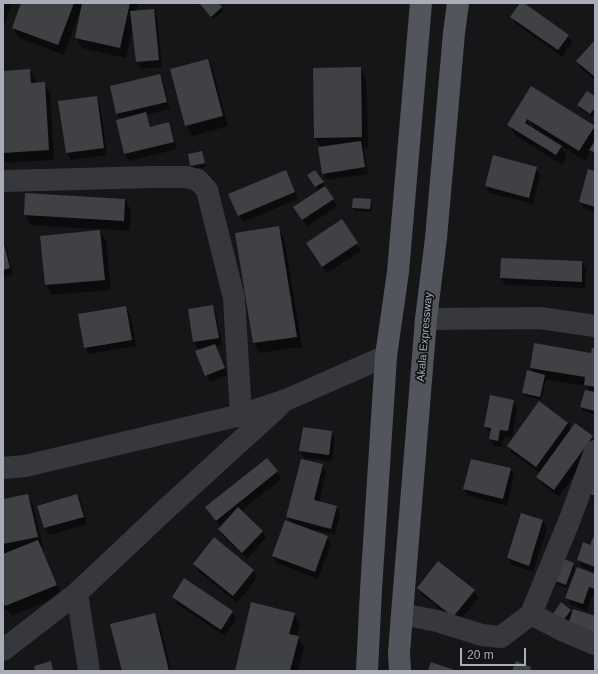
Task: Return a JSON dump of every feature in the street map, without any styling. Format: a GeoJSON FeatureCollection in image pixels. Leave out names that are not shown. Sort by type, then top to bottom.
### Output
{"type":"FeatureCollection","features":[{"type":"Feature","properties":{"kind":"main road"},"geometry":{"type":"LineString","coordinates":[[367,671],[386,356],[398,272],[421,3]]}},
{"type":"Feature","properties":{"kind":"main road","name":"Akala Expressway"},"geometry":{"type":"LineString","coordinates":[[400,671],[399,653],[426,318],[436,238],[458,3]]}},
{"type":"Feature","properties":{"kind":"street"},"geometry":{"type":"LineString","coordinates":[[3,181],[153,177],[186,177],[198,180],[206,190],[234,298],[241,416]]}},
{"type":"Feature","properties":{"kind":"street"},"geometry":{"type":"LineString","coordinates":[[426,318],[540,318],[595,326]]}},
{"type":"Feature","properties":{"kind":"street"},"geometry":{"type":"LineString","coordinates":[[3,468],[25,466],[241,416],[286,400],[386,356]]}},
{"type":"Feature","properties":{"kind":"street"},"geometry":{"type":"LineString","coordinates":[[3,650],[77,593],[166,509],[286,400]]}},
{"type":"Feature","properties":{"kind":"street"},"geometry":{"type":"LineString","coordinates":[[402,614],[437,621],[482,635],[501,637],[531,614],[570,519],[595,451]]}},
{"type":"Feature","properties":{"kind":"street"},"geometry":{"type":"LineString","coordinates":[[77,593],[89,671]]}},
{"type":"Feature","properties":{"kind":"street"},"geometry":{"type":"LineString","coordinates":[[531,614],[562,630],[595,644]]}},
{"type":"Feature","properties":{"kind":"building"},"geometry":{"type":"Polygon","coordinates":[[[21,3],[74,3],[58,45],[12,28],[21,3]]]}},
{"type":"Feature","properties":{"kind":"building"},"geometry":{"type":"Polygon","coordinates":[[[82,3],[130,3],[120,48],[75,38],[82,3]]]}},
{"type":"Feature","properties":{"kind":"building"},"geometry":{"type":"Polygon","coordinates":[[[199,3],[218,3],[222,7],[211,17],[199,3]]]}},
{"type":"Feature","properties":{"kind":"building"},"geometry":{"type":"Polygon","coordinates":[[[520,3],[524,3],[569,35],[558,50],[510,17],[520,3]]]}},
{"type":"Feature","properties":{"kind":"building"},"geometry":{"type":"Polygon","coordinates":[[[154,9],[159,60],[136,62],[130,11],[154,9]]]}},
{"type":"Feature","properties":{"kind":"building"},"geometry":{"type":"Polygon","coordinates":[[[595,40],[595,77],[576,61],[595,40]]]}},
{"type":"Feature","properties":{"kind":"building"},"geometry":{"type":"Polygon","coordinates":[[[208,59],[223,116],[185,126],[170,69],[208,59]]]}},
{"type":"Feature","properties":{"kind":"building"},"geometry":{"type":"Polygon","coordinates":[[[361,67],[362,137],[314,138],[313,68],[361,67]]]}},
{"type":"Feature","properties":{"kind":"building"},"geometry":{"type":"Polygon","coordinates":[[[30,69],[31,83],[45,82],[49,150],[3,153],[3,71],[30,69]]]}},
{"type":"Feature","properties":{"kind":"building"},"geometry":{"type":"Polygon","coordinates":[[[160,74],[167,102],[116,114],[110,86],[160,74]]]}},
{"type":"Feature","properties":{"kind":"building"},"geometry":{"type":"Polygon","coordinates":[[[531,86],[595,126],[579,151],[527,119],[525,123],[562,146],[556,155],[507,125],[531,86]]]}},
{"type":"Feature","properties":{"kind":"building"},"geometry":{"type":"Polygon","coordinates":[[[587,91],[595,96],[595,108],[590,114],[577,105],[587,91]]]}},
{"type":"Feature","properties":{"kind":"building"},"geometry":{"type":"Polygon","coordinates":[[[97,96],[104,148],[66,153],[58,101],[97,96]]]}},
{"type":"Feature","properties":{"kind":"building"},"geometry":{"type":"Polygon","coordinates":[[[146,112],[150,127],[169,122],[174,142],[124,154],[116,120],[146,112]]]}},
{"type":"Feature","properties":{"kind":"building"},"geometry":{"type":"Polygon","coordinates":[[[361,141],[365,167],[322,174],[318,147],[361,141]]]}},
{"type":"Feature","properties":{"kind":"building"},"geometry":{"type":"Polygon","coordinates":[[[595,141],[595,153],[589,150],[595,141]]]}},
{"type":"Feature","properties":{"kind":"building"},"geometry":{"type":"Polygon","coordinates":[[[202,151],[205,163],[190,166],[188,154],[202,151]]]}},
{"type":"Feature","properties":{"kind":"building"},"geometry":{"type":"Polygon","coordinates":[[[493,155],[537,167],[529,198],[485,186],[493,155]]]}},
{"type":"Feature","properties":{"kind":"building"},"geometry":{"type":"Polygon","coordinates":[[[588,169],[595,171],[595,207],[579,202],[588,169]]]}},
{"type":"Feature","properties":{"kind":"building"},"geometry":{"type":"Polygon","coordinates":[[[286,170],[295,192],[238,216],[228,194],[286,170]]]}},
{"type":"Feature","properties":{"kind":"building"},"geometry":{"type":"Polygon","coordinates":[[[315,170],[324,182],[315,187],[307,175],[315,170]]]}},
{"type":"Feature","properties":{"kind":"building"},"geometry":{"type":"Polygon","coordinates":[[[325,186],[334,199],[302,220],[293,207],[325,186]]]}},
{"type":"Feature","properties":{"kind":"building"},"geometry":{"type":"Polygon","coordinates":[[[25,193],[125,199],[124,221],[24,215],[25,193]]]}},
{"type":"Feature","properties":{"kind":"building"},"geometry":{"type":"Polygon","coordinates":[[[353,198],[371,199],[370,209],[352,208],[353,198]]]}},
{"type":"Feature","properties":{"kind":"building"},"geometry":{"type":"Polygon","coordinates":[[[342,219],[358,243],[322,267],[306,243],[342,219]]]}},
{"type":"Feature","properties":{"kind":"building"},"geometry":{"type":"Polygon","coordinates":[[[279,226],[297,337],[253,343],[235,233],[279,226]]]}},
{"type":"Feature","properties":{"kind":"building"},"geometry":{"type":"Polygon","coordinates":[[[100,230],[105,280],[45,285],[40,236],[100,230]]]}},
{"type":"Feature","properties":{"kind":"building"},"geometry":{"type":"Polygon","coordinates":[[[3,240],[10,268],[3,270],[3,240]]]}},
{"type":"Feature","properties":{"kind":"building"},"geometry":{"type":"Polygon","coordinates":[[[501,258],[582,261],[582,282],[500,278],[501,258]]]}},
{"type":"Feature","properties":{"kind":"building"},"geometry":{"type":"Polygon","coordinates":[[[213,305],[219,338],[193,342],[188,309],[213,305]]]}},
{"type":"Feature","properties":{"kind":"building"},"geometry":{"type":"Polygon","coordinates":[[[126,306],[132,340],[84,348],[78,314],[126,306]]]}},
{"type":"Feature","properties":{"kind":"building"},"geometry":{"type":"Polygon","coordinates":[[[534,343],[591,353],[592,348],[595,348],[595,387],[584,385],[585,377],[530,368],[534,343]]]}},
{"type":"Feature","properties":{"kind":"building"},"geometry":{"type":"Polygon","coordinates":[[[215,344],[225,368],[205,376],[195,351],[215,344]]]}},
{"type":"Feature","properties":{"kind":"building"},"geometry":{"type":"Polygon","coordinates":[[[527,370],[545,375],[540,397],[522,393],[527,370]]]}},
{"type":"Feature","properties":{"kind":"building"},"geometry":{"type":"Polygon","coordinates":[[[585,390],[595,392],[595,411],[580,407],[585,390]]]}},
{"type":"Feature","properties":{"kind":"building"},"geometry":{"type":"Polygon","coordinates":[[[490,395],[514,400],[508,431],[500,430],[498,441],[489,439],[491,428],[484,427],[490,395]]]}},
{"type":"Feature","properties":{"kind":"building"},"geometry":{"type":"Polygon","coordinates":[[[539,401],[568,423],[536,467],[507,446],[539,401]]]}},
{"type":"Feature","properties":{"kind":"building"},"geometry":{"type":"Polygon","coordinates":[[[575,423],[593,436],[554,490],[536,477],[575,423]]]}},
{"type":"Feature","properties":{"kind":"building"},"geometry":{"type":"Polygon","coordinates":[[[303,427],[332,431],[329,455],[299,451],[303,427]]]}},
{"type":"Feature","properties":{"kind":"building"},"geometry":{"type":"Polygon","coordinates":[[[267,458],[278,471],[216,521],[205,507],[267,458]]]}},
{"type":"Feature","properties":{"kind":"building"},"geometry":{"type":"Polygon","coordinates":[[[301,459],[323,464],[314,500],[337,506],[331,529],[286,517],[301,459]]]}},
{"type":"Feature","properties":{"kind":"building"},"geometry":{"type":"Polygon","coordinates":[[[471,459],[511,468],[503,499],[463,489],[471,459]]]}},
{"type":"Feature","properties":{"kind":"building"},"geometry":{"type":"Polygon","coordinates":[[[595,475],[595,496],[587,493],[595,475]]]}},
{"type":"Feature","properties":{"kind":"building"},"geometry":{"type":"Polygon","coordinates":[[[28,494],[38,537],[3,544],[3,499],[28,494]]]}},
{"type":"Feature","properties":{"kind":"building"},"geometry":{"type":"Polygon","coordinates":[[[77,494],[84,517],[44,528],[37,506],[77,494]]]}},
{"type":"Feature","properties":{"kind":"building"},"geometry":{"type":"Polygon","coordinates":[[[238,507],[263,531],[242,553],[218,529],[238,507]]]}},
{"type":"Feature","properties":{"kind":"building"},"geometry":{"type":"Polygon","coordinates":[[[521,513],[543,520],[529,566],[507,558],[521,513]]]}},
{"type":"Feature","properties":{"kind":"building"},"geometry":{"type":"Polygon","coordinates":[[[285,520],[328,536],[315,572],[272,556],[285,520]]]}},
{"type":"Feature","properties":{"kind":"building"},"geometry":{"type":"Polygon","coordinates":[[[595,533],[595,567],[577,560],[583,542],[590,545],[595,533]]]}},
{"type":"Feature","properties":{"kind":"building"},"geometry":{"type":"Polygon","coordinates":[[[214,537],[254,570],[233,596],[193,564],[214,537]]]}},
{"type":"Feature","properties":{"kind":"building"},"geometry":{"type":"Polygon","coordinates":[[[38,540],[57,585],[5,606],[3,600],[3,554],[38,540]]]}},
{"type":"Feature","properties":{"kind":"building"},"geometry":{"type":"Polygon","coordinates":[[[564,559],[574,563],[566,585],[555,581],[564,559]]]}},
{"type":"Feature","properties":{"kind":"building"},"geometry":{"type":"Polygon","coordinates":[[[438,561],[475,590],[453,617],[417,588],[438,561]]]}},
{"type":"Feature","properties":{"kind":"building"},"geometry":{"type":"Polygon","coordinates":[[[577,567],[595,574],[595,589],[589,587],[583,604],[565,598],[577,567]]]}},
{"type":"Feature","properties":{"kind":"building"},"geometry":{"type":"Polygon","coordinates":[[[184,578],[233,611],[221,630],[172,597],[184,578]]]}},
{"type":"Feature","properties":{"kind":"building"},"geometry":{"type":"Polygon","coordinates":[[[251,602],[295,613],[289,634],[299,636],[290,671],[235,671],[251,602]]]}},
{"type":"Feature","properties":{"kind":"building"},"geometry":{"type":"Polygon","coordinates":[[[561,602],[571,610],[560,625],[550,618],[561,602]]]}},
{"type":"Feature","properties":{"kind":"building"},"geometry":{"type":"Polygon","coordinates":[[[573,609],[595,616],[595,633],[568,625],[573,609]]]}},
{"type":"Feature","properties":{"kind":"building"},"geometry":{"type":"Polygon","coordinates":[[[155,613],[169,671],[122,671],[110,624],[155,613]]]}},
{"type":"Feature","properties":{"kind":"building"},"geometry":{"type":"Polygon","coordinates":[[[51,661],[53,671],[35,671],[34,666],[51,661]]]}},
{"type":"Feature","properties":{"kind":"building"},"geometry":{"type":"Polygon","coordinates":[[[516,661],[531,667],[530,671],[512,671],[516,661]]]}},
{"type":"Feature","properties":{"kind":"building"},"geometry":{"type":"Polygon","coordinates":[[[431,662],[457,671],[428,671],[431,662]]]}}]}
